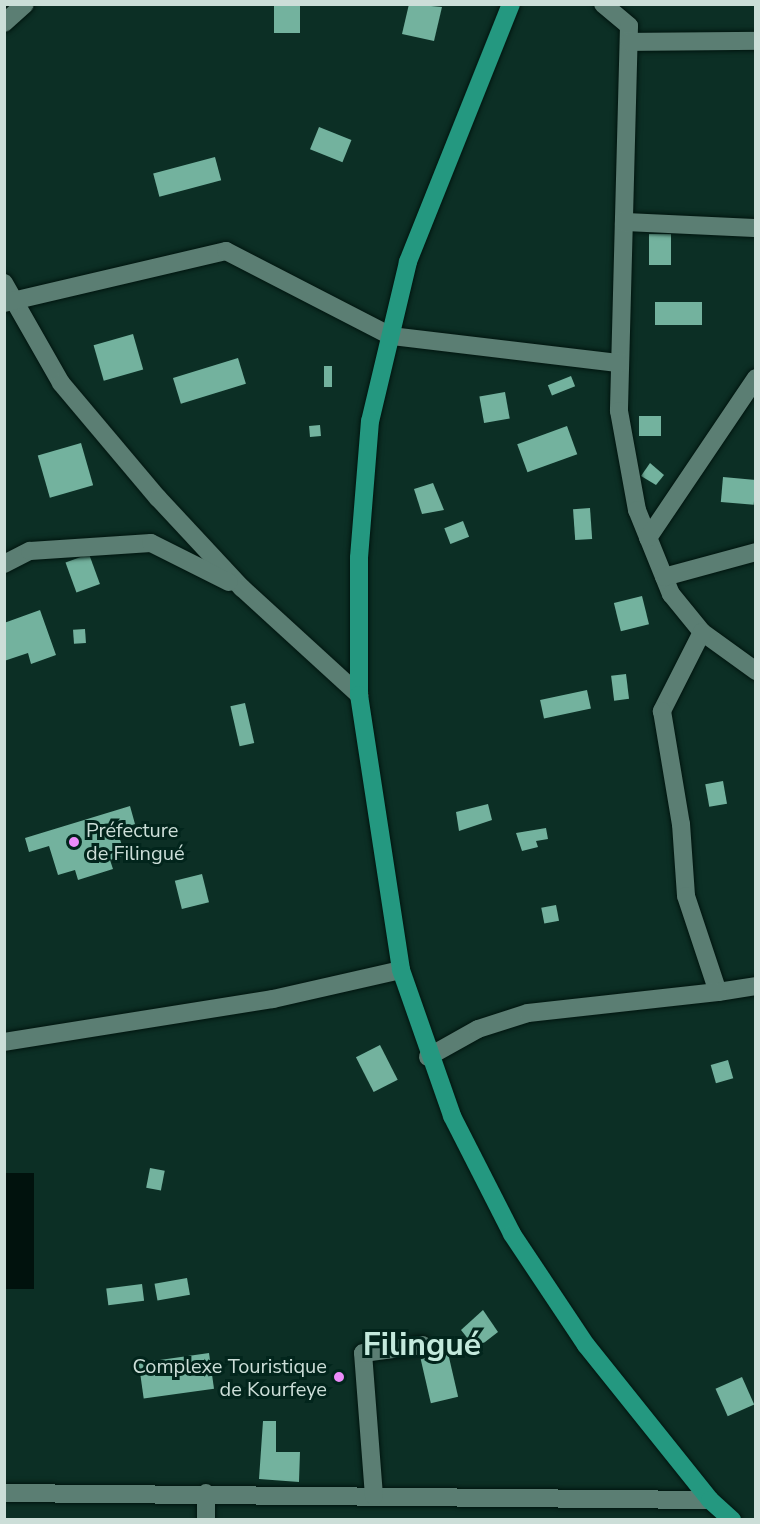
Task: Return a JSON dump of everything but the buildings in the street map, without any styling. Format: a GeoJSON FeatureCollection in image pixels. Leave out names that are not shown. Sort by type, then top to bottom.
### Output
{"type":"FeatureCollection","features":[{"type":"Feature","properties":{"kind":"main road"},"geometry":{"type":"LineString","coordinates":[[511,4],[408,262],[370,421],[359,558],[359,695],[401,970],[428,1057],[452,1116],[512,1234],[586,1345],[710,1500],[732,1520]]}},
{"type":"Feature","properties":{"kind":"street"},"geometry":{"type":"LineString","coordinates":[[4,23],[25,4]]}},
{"type":"Feature","properties":{"kind":"street"},"geometry":{"type":"LineString","coordinates":[[603,4],[629,34],[756,41]]}},
{"type":"Feature","properties":{"kind":"street"},"geometry":{"type":"LineString","coordinates":[[630,4],[619,411],[636,510],[671,594],[702,632],[756,671]]}},
{"type":"Feature","properties":{"kind":"street"},"geometry":{"type":"LineString","coordinates":[[624,222],[756,228]]}},
{"type":"Feature","properties":{"kind":"street"},"geometry":{"type":"LineString","coordinates":[[10,302],[226,251],[391,336],[619,363]]}},
{"type":"Feature","properties":{"kind":"street"},"geometry":{"type":"LineString","coordinates":[[4,282],[10,302],[61,383],[158,498],[242,588],[359,695]]}},
{"type":"Feature","properties":{"kind":"street"},"geometry":{"type":"LineString","coordinates":[[648,538],[756,378]]}},
{"type":"Feature","properties":{"kind":"street"},"geometry":{"type":"LineString","coordinates":[[4,564],[30,551],[151,543],[242,588]]}},
{"type":"Feature","properties":{"kind":"street"},"geometry":{"type":"LineString","coordinates":[[664,577],[756,552]]}},
{"type":"Feature","properties":{"kind":"street"},"geometry":{"type":"LineString","coordinates":[[702,632],[662,711],[681,824],[686,896],[718,992]]}},
{"type":"Feature","properties":{"kind":"street"},"geometry":{"type":"LineString","coordinates":[[4,1042],[273,999],[401,970]]}},
{"type":"Feature","properties":{"kind":"street"},"geometry":{"type":"LineString","coordinates":[[428,1057],[478,1029],[528,1013],[756,987]]}},
{"type":"Feature","properties":{"kind":"street"},"geometry":{"type":"LineString","coordinates":[[374,1496],[363,1353],[422,1345]]}},
{"type":"Feature","properties":{"kind":"street"},"geometry":{"type":"LineString","coordinates":[[4,1493],[206,1493],[710,1500]]}},
{"type":"Feature","properties":{"kind":"street"},"geometry":{"type":"LineString","coordinates":[[206,1493],[206,1520]]}},
{"type":"Feature","properties":{"kind":"shaded area"},"geometry":{"type":"Polygon","coordinates":[[[5,1173],[34,1173],[34,1289],[5,1289],[5,1173]]]}},
{"type":"Feature","properties":{"kind":"place","name":"Préfecture de Filingué"},"geometry":{"type":"Point","coordinates":[74,842]}},
{"type":"Feature","properties":{"kind":"place","name":"Complexe Touristique de Kourfeye"},"geometry":{"type":"Point","coordinates":[339,1377]}},
{"type":"Feature","properties":{"kind":"district","name":"Filingué"},"geometry":{"type":"Point","coordinates":[422,1345]}}]}
